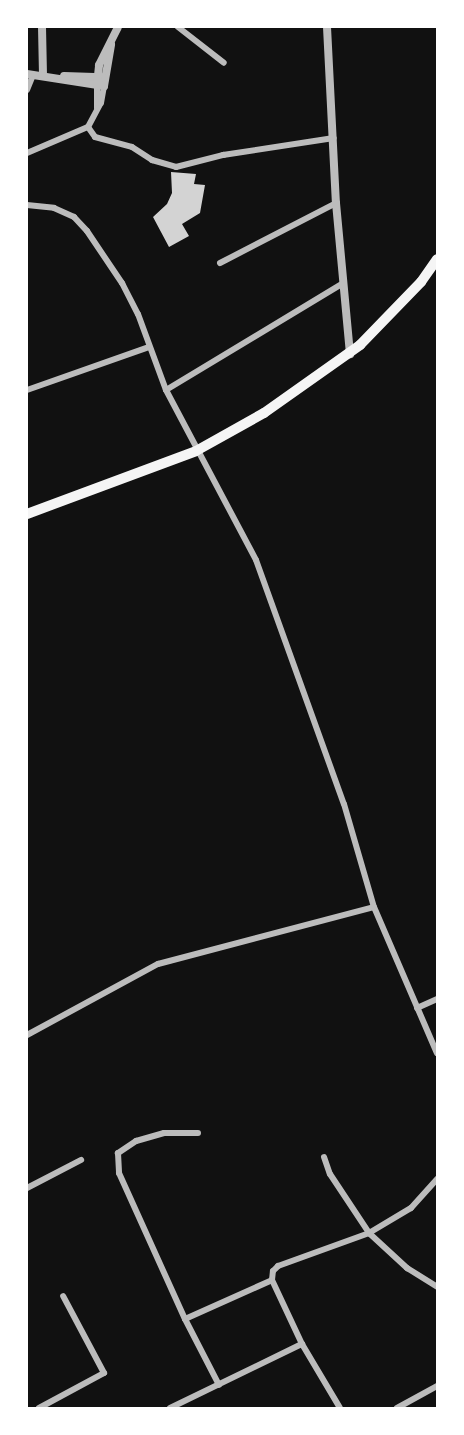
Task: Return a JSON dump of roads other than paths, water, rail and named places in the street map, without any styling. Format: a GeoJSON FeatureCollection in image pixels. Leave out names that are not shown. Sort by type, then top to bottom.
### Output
{"type":"FeatureCollection","features":[{"type":"Feature","properties":{"kind":"highway"},"geometry":{"type":"LineString","coordinates":[[27,514],[196,451],[264,413],[350,354],[390,317],[421,282],[437,259]]}},
{"type":"Feature","properties":{"kind":"street"},"geometry":{"type":"LineString","coordinates":[[42,27],[43,76]]}},
{"type":"Feature","properties":{"kind":"street"},"geometry":{"type":"LineString","coordinates":[[27,153],[88,127],[101,103],[101,82],[118,27]]}},
{"type":"Feature","properties":{"kind":"street"},"geometry":{"type":"LineString","coordinates":[[178,27],[224,63]]}},
{"type":"Feature","properties":{"kind":"street"},"geometry":{"type":"LineString","coordinates":[[327,27],[336,203],[350,354]]}},
{"type":"Feature","properties":{"kind":"street"},"geometry":{"type":"LineString","coordinates":[[27,90],[30,74],[101,82]]}},
{"type":"Feature","properties":{"kind":"street"},"geometry":{"type":"LineString","coordinates":[[88,127],[95,137],[132,147],[152,160],[176,167],[223,155],[334,138]]}},
{"type":"Feature","properties":{"kind":"street"},"geometry":{"type":"LineString","coordinates":[[220,263],[336,203]]}},
{"type":"Feature","properties":{"kind":"street"},"geometry":{"type":"LineString","coordinates":[[27,205],[54,208],[74,217],[87,231],[122,283],[138,314],[166,390],[196,451],[225,497],[256,560],[344,804],[374,907],[437,1053]]}},
{"type":"Feature","properties":{"kind":"street"},"geometry":{"type":"LineString","coordinates":[[166,390],[342,284]]}},
{"type":"Feature","properties":{"kind":"street"},"geometry":{"type":"LineString","coordinates":[[27,390],[149,346]]}},
{"type":"Feature","properties":{"kind":"street"},"geometry":{"type":"LineString","coordinates":[[27,1035],[158,964],[374,907]]}},
{"type":"Feature","properties":{"kind":"street"},"geometry":{"type":"LineString","coordinates":[[417,1008],[437,999]]}},
{"type":"Feature","properties":{"kind":"street"},"geometry":{"type":"LineString","coordinates":[[198,1133],[164,1133],[136,1141],[118,1153],[119,1173],[185,1319],[219,1385]]}},
{"type":"Feature","properties":{"kind":"street"},"geometry":{"type":"LineString","coordinates":[[324,1157],[330,1174],[369,1233],[407,1268],[437,1287]]}},
{"type":"Feature","properties":{"kind":"street"},"geometry":{"type":"LineString","coordinates":[[27,1188],[81,1160]]}},
{"type":"Feature","properties":{"kind":"street"},"geometry":{"type":"LineString","coordinates":[[340,1408],[302,1344],[272,1280],[273,1271],[278,1266],[369,1233],[411,1208],[437,1179]]}},
{"type":"Feature","properties":{"kind":"street"},"geometry":{"type":"LineString","coordinates":[[185,1319],[272,1280]]}},
{"type":"Feature","properties":{"kind":"street"},"geometry":{"type":"LineString","coordinates":[[39,1408],[104,1373],[63,1296]]}},
{"type":"Feature","properties":{"kind":"street"},"geometry":{"type":"LineString","coordinates":[[170,1408],[302,1344]]}},
{"type":"Feature","properties":{"kind":"street"},"geometry":{"type":"LineString","coordinates":[[397,1408],[437,1386]]}}]}
